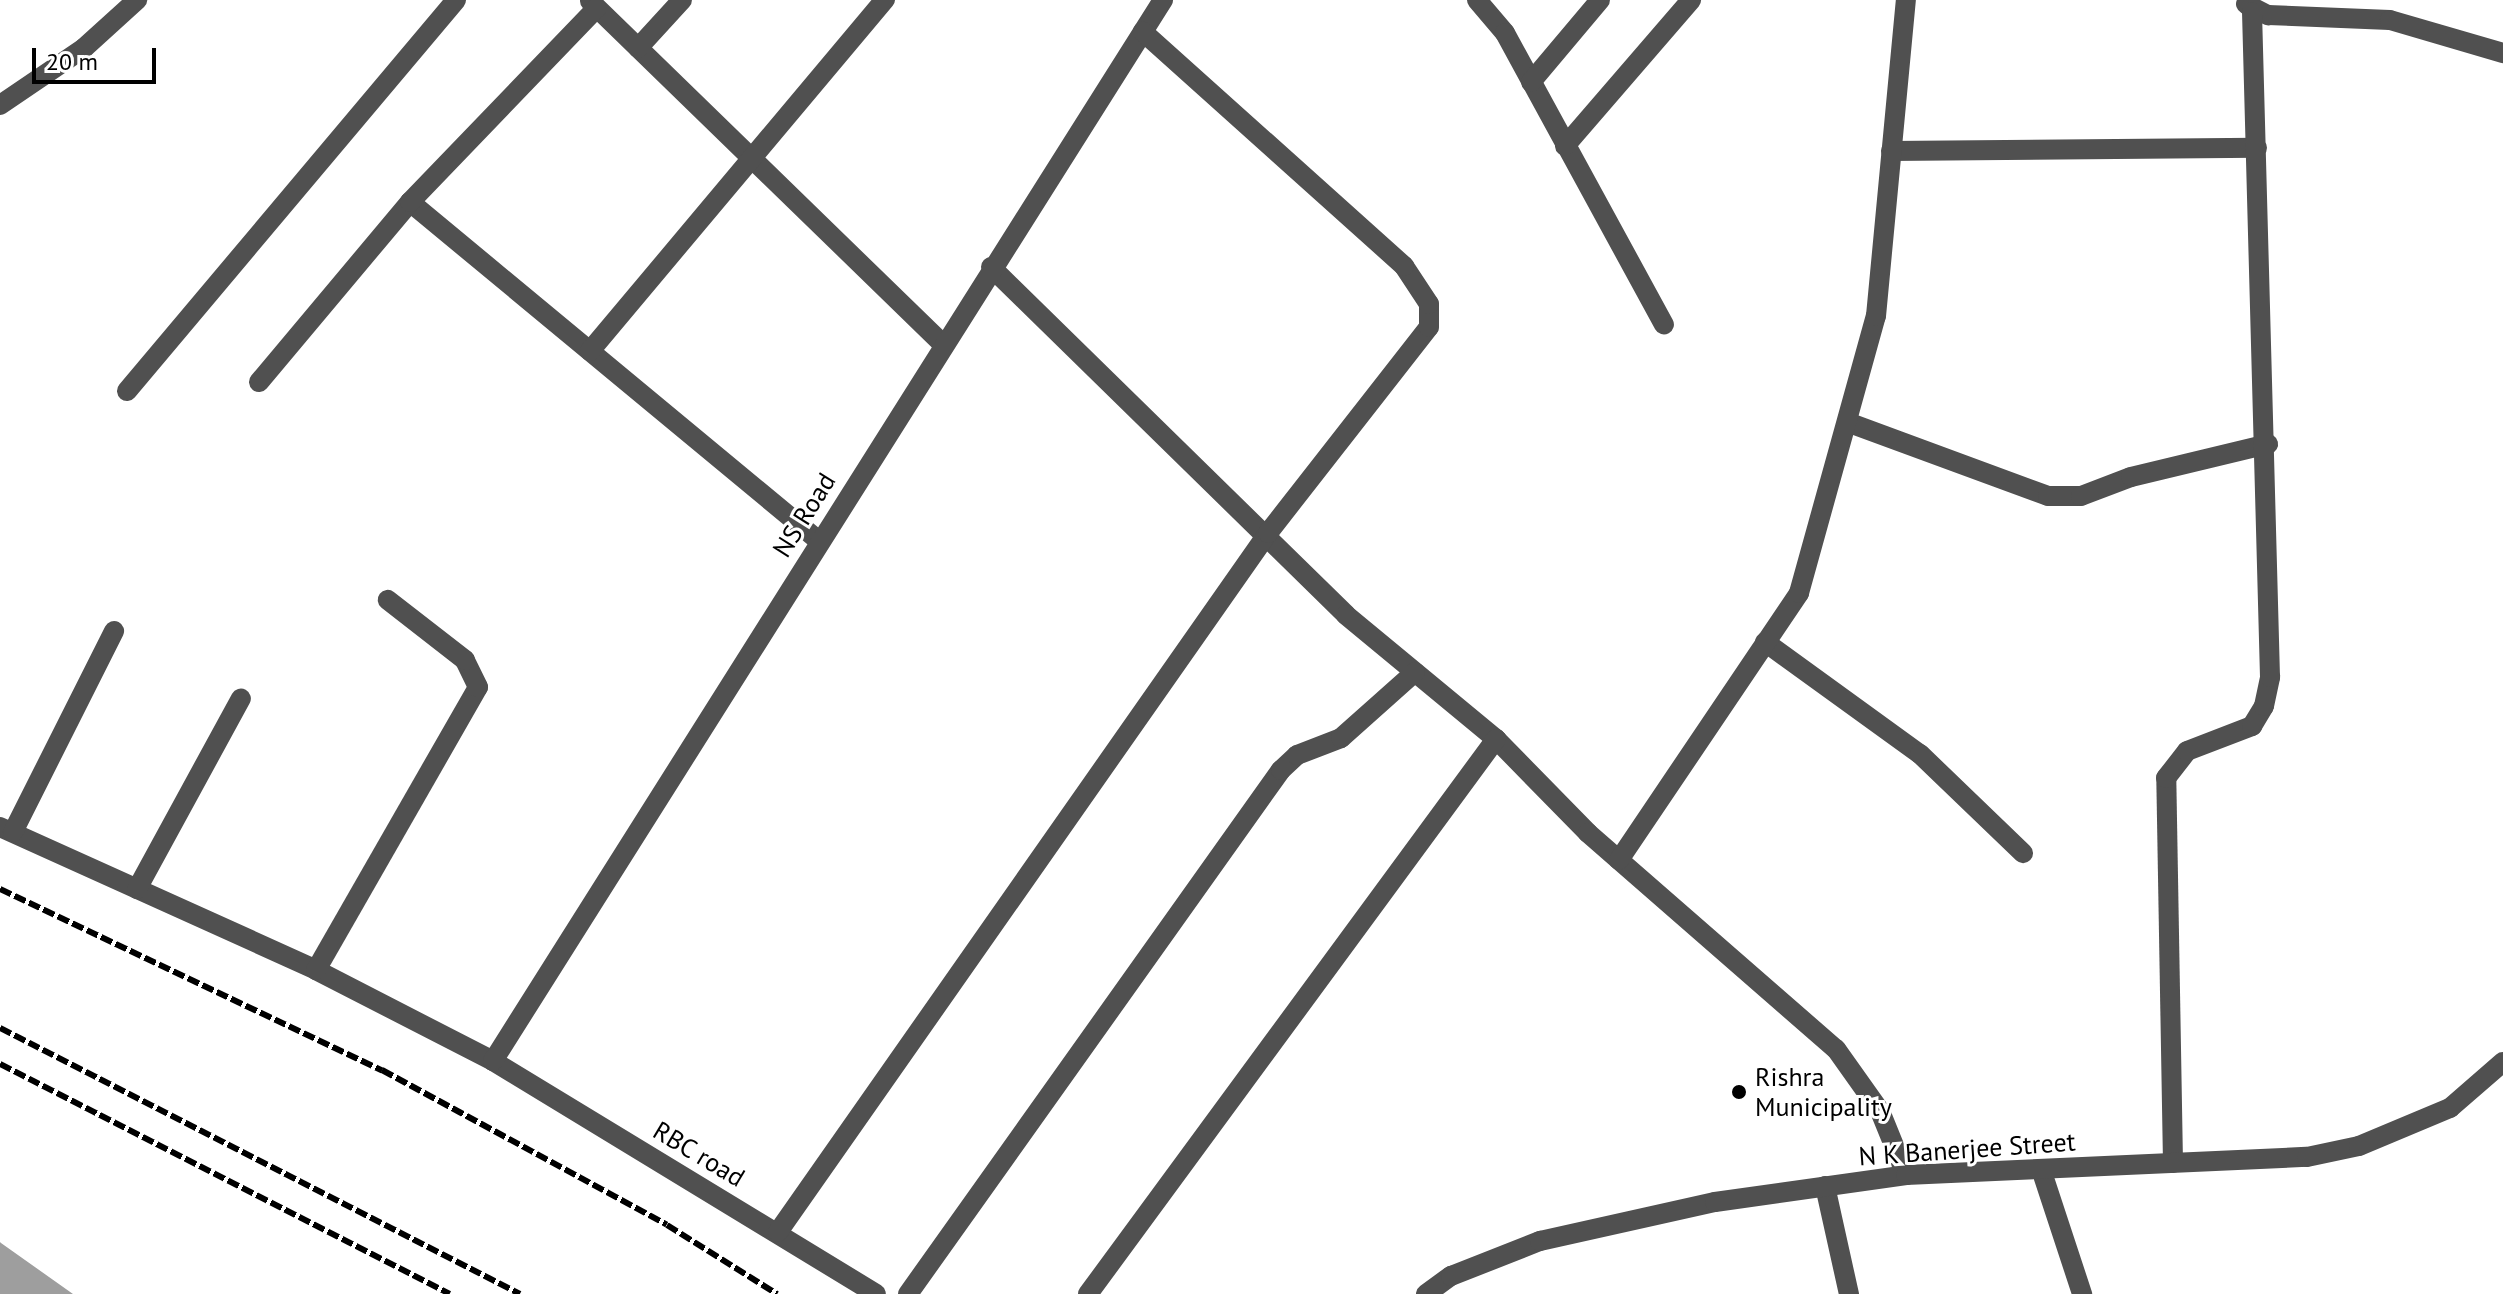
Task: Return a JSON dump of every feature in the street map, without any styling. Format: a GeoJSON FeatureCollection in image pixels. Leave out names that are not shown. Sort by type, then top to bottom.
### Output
{"type":"FeatureCollection","features":[{"type":"Feature","properties":{"kind":"street"},"geometry":{"type":"LineString","coordinates":[[0,105],[84,48],[137,0]]}},
{"type":"Feature","properties":{"kind":"street"},"geometry":{"type":"LineString","coordinates":[[127,391],[456,0]]}},
{"type":"Feature","properties":{"kind":"street"},"geometry":{"type":"LineString","coordinates":[[638,48],[682,0]]}},
{"type":"Feature","properties":{"kind":"street"},"geometry":{"type":"LineString","coordinates":[[590,351],[885,0]]}},
{"type":"Feature","properties":{"kind":"street","name":"NS Road"},"geometry":{"type":"LineString","coordinates":[[493,1061],[991,267],[1163,0]]}},
{"type":"Feature","properties":{"kind":"street"},"geometry":{"type":"LineString","coordinates":[[1477,0],[1505,33],[1664,325]]}},
{"type":"Feature","properties":{"kind":"street"},"geometry":{"type":"LineString","coordinates":[[1531,82],[1600,0]]}},
{"type":"Feature","properties":{"kind":"street"},"geometry":{"type":"LineString","coordinates":[[1565,146],[1691,0]]}},
{"type":"Feature","properties":{"kind":"street"},"geometry":{"type":"LineString","coordinates":[[1619,860],[1799,593],[1876,316],[1906,0]]}},
{"type":"Feature","properties":{"kind":"street"},"geometry":{"type":"LineString","coordinates":[[259,382],[410,202],[593,4],[943,344]]}},
{"type":"Feature","properties":{"kind":"street"},"geometry":{"type":"LineString","coordinates":[[2173,1163],[2162,804],[2166,778],[2179,757],[2252,726],[2264,706],[2270,677],[2268,444],[2249,6],[2390,20],[2503,53]]}},
{"type":"Feature","properties":{"kind":"street"},"geometry":{"type":"LineString","coordinates":[[778,1232],[1268,533],[1423,339],[1432,316],[1404,266],[1143,32]]}},
{"type":"Feature","properties":{"kind":"street"},"geometry":{"type":"LineString","coordinates":[[1891,151],[2257,148]]}},
{"type":"Feature","properties":{"kind":"street"},"geometry":{"type":"LineString","coordinates":[[410,202],[819,541]]}},
{"type":"Feature","properties":{"kind":"street"},"geometry":{"type":"LineString","coordinates":[[991,267],[1268,533],[1346,615],[1496,739],[1619,860],[1836,1049],[1880,1111],[1906,1175]]}},
{"type":"Feature","properties":{"kind":"street"},"geometry":{"type":"LineString","coordinates":[[1847,422],[2048,496],[2081,496],[2131,477],[2268,444]]}},
{"type":"Feature","properties":{"kind":"street"},"geometry":{"type":"LineString","coordinates":[[316,970],[478,687],[465,660],[388,600]]}},
{"type":"Feature","properties":{"kind":"street"},"geometry":{"type":"LineString","coordinates":[[6,830],[114,631]]}},
{"type":"Feature","properties":{"kind":"street"},"geometry":{"type":"LineString","coordinates":[[1765,642],[1920,754],[2023,853]]}},
{"type":"Feature","properties":{"kind":"street"},"geometry":{"type":"LineString","coordinates":[[908,1294],[1281,770],[1297,755],[1341,738],[1415,672]]}},
{"type":"Feature","properties":{"kind":"street"},"geometry":{"type":"LineString","coordinates":[[137,889],[241,698]]}},
{"type":"Feature","properties":{"kind":"street"},"geometry":{"type":"LineString","coordinates":[[1088,1294],[1496,739]]}},
{"type":"Feature","properties":{"kind":"street","name":"RBC road"},"geometry":{"type":"LineString","coordinates":[[6,830],[316,970],[493,1061],[876,1294]]}},
{"type":"Feature","properties":{"kind":"street","name":"N K Banerjee Street"},"geometry":{"type":"LineString","coordinates":[[1426,1294],[1451,1276],[1592,1225],[1825,1186],[1906,1175],[2307,1157],[2405,1132],[2450,1108],[2503,1062]]}},
{"type":"Feature","properties":{"kind":"street"},"geometry":{"type":"LineString","coordinates":[[2041,1169],[2082,1294]]}},
{"type":"Feature","properties":{"kind":"street"},"geometry":{"type":"LineString","coordinates":[[1825,1186],[1849,1294]]}},
{"type":"Feature","properties":{"kind":"shaded area"},"geometry":{"type":"Polygon","coordinates":[[[1,1243],[73,1294],[0,1294],[1,1243]]]}},
{"type":"Feature","properties":{"kind":"railway"},"geometry":{"type":"LineString","coordinates":[[0,889],[382,1070],[667,1225],[777,1294]]}},
{"type":"Feature","properties":{"kind":"railway"},"geometry":{"type":"LineString","coordinates":[[0,1028],[520,1294]]}},
{"type":"Feature","properties":{"kind":"railway"},"geometry":{"type":"LineString","coordinates":[[0,1064],[450,1294]]}},
{"type":"Feature","properties":{"kind":"place","name":"Rishra Municipality"},"geometry":{"type":"Point","coordinates":[1739,1092]}}]}
